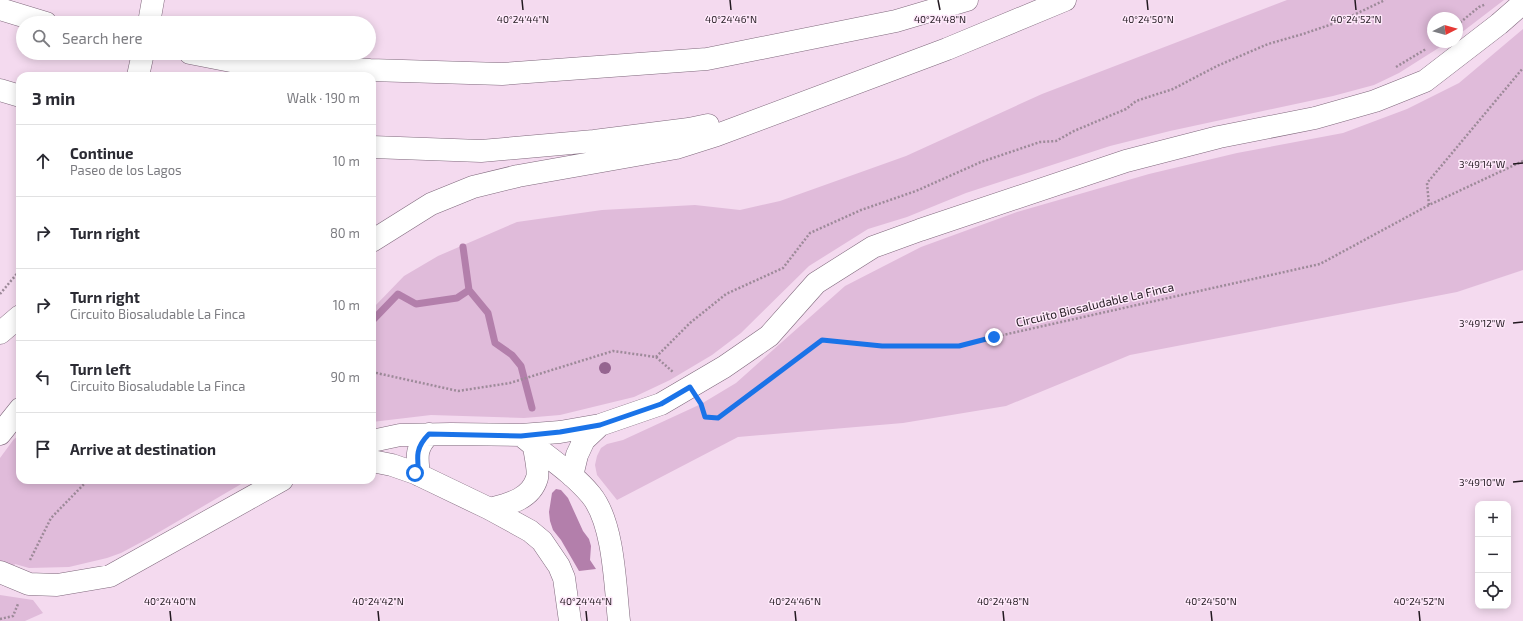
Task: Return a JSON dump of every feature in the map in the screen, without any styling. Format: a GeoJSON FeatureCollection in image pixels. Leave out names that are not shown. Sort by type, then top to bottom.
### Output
{"type":"FeatureCollection","features":[{"type":"Feature","properties":{"kind":"main road"},"geometry":{"type":"LineString","coordinates":[[150,16],[153,0]]}},
{"type":"Feature","properties":{"kind":"main road"},"geometry":{"type":"LineString","coordinates":[[226,60],[370,70],[502,74],[707,59],[896,21],[967,0]]}},
{"type":"Feature","properties":{"kind":"main road"},"geometry":{"type":"LineString","coordinates":[[376,238],[431,204],[473,187],[518,176],[676,148],[717,135],[947,49],[1065,0]]}},
{"type":"Feature","properties":{"kind":"main road"},"geometry":{"type":"LineString","coordinates":[[376,440],[400,435],[429,434],[527,441],[560,432],[600,425],[661,404],[724,367],[769,336],[816,283],[873,247],[1126,161],[1219,137],[1315,118],[1375,101],[1425,81],[1499,24],[1523,3]]}},
{"type":"Feature","properties":{"kind":"main road"},"geometry":{"type":"LineString","coordinates":[[0,9],[23,16]]}},
{"type":"Feature","properties":{"kind":"main road"},"geometry":{"type":"LineString","coordinates":[[139,72],[141,60]]}},
{"type":"Feature","properties":{"kind":"main road"},"geometry":{"type":"LineString","coordinates":[[0,90],[16,95]]}},
{"type":"Feature","properties":{"kind":"main road"},"geometry":{"type":"LineString","coordinates":[[376,147],[481,151],[594,141],[689,129],[786,108]]}},
{"type":"Feature","properties":{"kind":"main road"},"geometry":{"type":"LineString","coordinates":[[0,333],[16,319]]}},
{"type":"Feature","properties":{"kind":"main road"},"geometry":{"type":"LineString","coordinates":[[0,434],[16,414]]}},
{"type":"Feature","properties":{"kind":"main road"},"geometry":{"type":"LineString","coordinates":[[572,476],[577,455],[584,440],[600,425]]}},
{"type":"Feature","properties":{"kind":"main road"},"geometry":{"type":"LineString","coordinates":[[419,475],[417,456],[421,442],[429,434]]}},
{"type":"Feature","properties":{"kind":"main road"},"geometry":{"type":"LineString","coordinates":[[527,441],[572,476],[591,495],[602,514],[609,535],[619,621]]}},
{"type":"Feature","properties":{"kind":"main road"},"geometry":{"type":"LineString","coordinates":[[490,509],[510,504],[524,497],[538,477],[527,441]]}},
{"type":"Feature","properties":{"kind":"main road"},"geometry":{"type":"LineString","coordinates":[[376,462],[392,465],[419,475],[490,509],[530,531],[542,541],[559,566],[564,578],[570,621]]}},
{"type":"Feature","properties":{"kind":"main road"},"geometry":{"type":"LineString","coordinates":[[0,580],[57,585],[110,576],[275,484]]}},
{"type":"Feature","properties":{"kind":"main road"},"geometry":{"type":"LineString","coordinates":[[0,572],[25,583]]}},
{"type":"Feature","properties":{"kind":"path"},"geometry":{"type":"LineString","coordinates":[[376,373],[458,391],[510,383],[613,351],[656,357],[690,323],[726,294],[783,268],[810,233],[861,210],[916,191],[981,162],[1040,142],[1056,142],[1074,131],[1126,109],[1136,101],[1173,89],[1217,66],[1268,44],[1340,21],[1385,0]]}},
{"type":"Feature","properties":{"kind":"path"},"geometry":{"type":"LineString","coordinates":[[1463,20],[1479,7],[1490,2]]}},
{"type":"Feature","properties":{"kind":"path"},"geometry":{"type":"LineString","coordinates":[[1429,205],[1427,183],[1523,68]]}},
{"type":"Feature","properties":{"kind":"path","name":"Circuito Biosaludable La Finca"},"geometry":{"type":"LineString","coordinates":[[656,357],[690,387],[701,404],[705,417],[718,418],[822,340],[882,346],[959,346],[1002,335],[1320,264],[1429,205],[1523,161]]}},
{"type":"Feature","properties":{"kind":"path"},"geometry":{"type":"LineString","coordinates":[[0,294],[16,275]]}},
{"type":"Feature","properties":{"kind":"path"},"geometry":{"type":"LineString","coordinates":[[25,583],[30,559],[51,518],[84,484]]}},
{"type":"Feature","properties":{"kind":"shaded area"},"geometry":{"type":"Polygon","coordinates":[[[1287,0],[1504,0],[1463,31],[1463,12],[1427,12],[1427,48],[1439,48],[1399,73],[1374,85],[1333,96],[1170,131],[1110,146],[966,193],[907,217],[868,229],[809,266],[741,333],[712,355],[670,380],[634,397],[560,415],[524,418],[431,415],[376,422],[376,305],[404,276],[438,256],[517,222],[602,210],[695,205],[740,210],[780,201],[906,156],[1042,94],[1287,0]]]}},
{"type":"Feature","properties":{"kind":"shaded area"},"geometry":{"type":"Polygon","coordinates":[[[1523,29],[1523,270],[1457,292],[1130,355],[1006,406],[903,423],[738,437],[617,500],[597,475],[595,465],[601,448],[607,444],[623,440],[701,404],[736,383],[845,286],[921,247],[1017,212],[1149,174],[1237,153],[1343,133],[1407,109],[1459,83],[1523,29]]]}},
{"type":"Feature","properties":{"kind":"shaded area"},"geometry":{"type":"Polygon","coordinates":[[[16,438],[16,484],[241,484],[121,553],[69,567],[29,568],[15,564],[11,569],[0,562],[0,458],[16,438]]]}},
{"type":"Feature","properties":{"kind":"shaded area"},"geometry":{"type":"Polygon","coordinates":[[[556,489],[561,490],[568,498],[583,531],[589,539],[591,546],[590,560],[596,569],[579,571],[561,540],[553,530],[549,512],[552,493],[556,489]]]}},
{"type":"Feature","properties":{"kind":"shaded area"},"geometry":{"type":"Polygon","coordinates":[[[0,595],[33,600],[43,613],[25,621],[0,621],[0,595]]]}},
{"type":"Feature","properties":{"kind":"waterway"},"geometry":{"type":"LineString","coordinates":[[463,247],[469,290]]}},
{"type":"Feature","properties":{"kind":"waterway"},"geometry":{"type":"LineString","coordinates":[[376,317],[398,294],[416,304],[457,298],[469,290],[488,313],[495,343],[512,355],[521,366],[532,408]]}},
{"type":"Feature","properties":{"kind":"route"},"geometry":{"type":"LineString","coordinates":[[415,473],[419,475],[417,456],[421,442],[429,434],[521,436],[560,432],[600,425],[661,404],[690,387],[701,404],[705,417],[718,418],[822,340],[882,346],[959,346],[994,337]]}}]}
